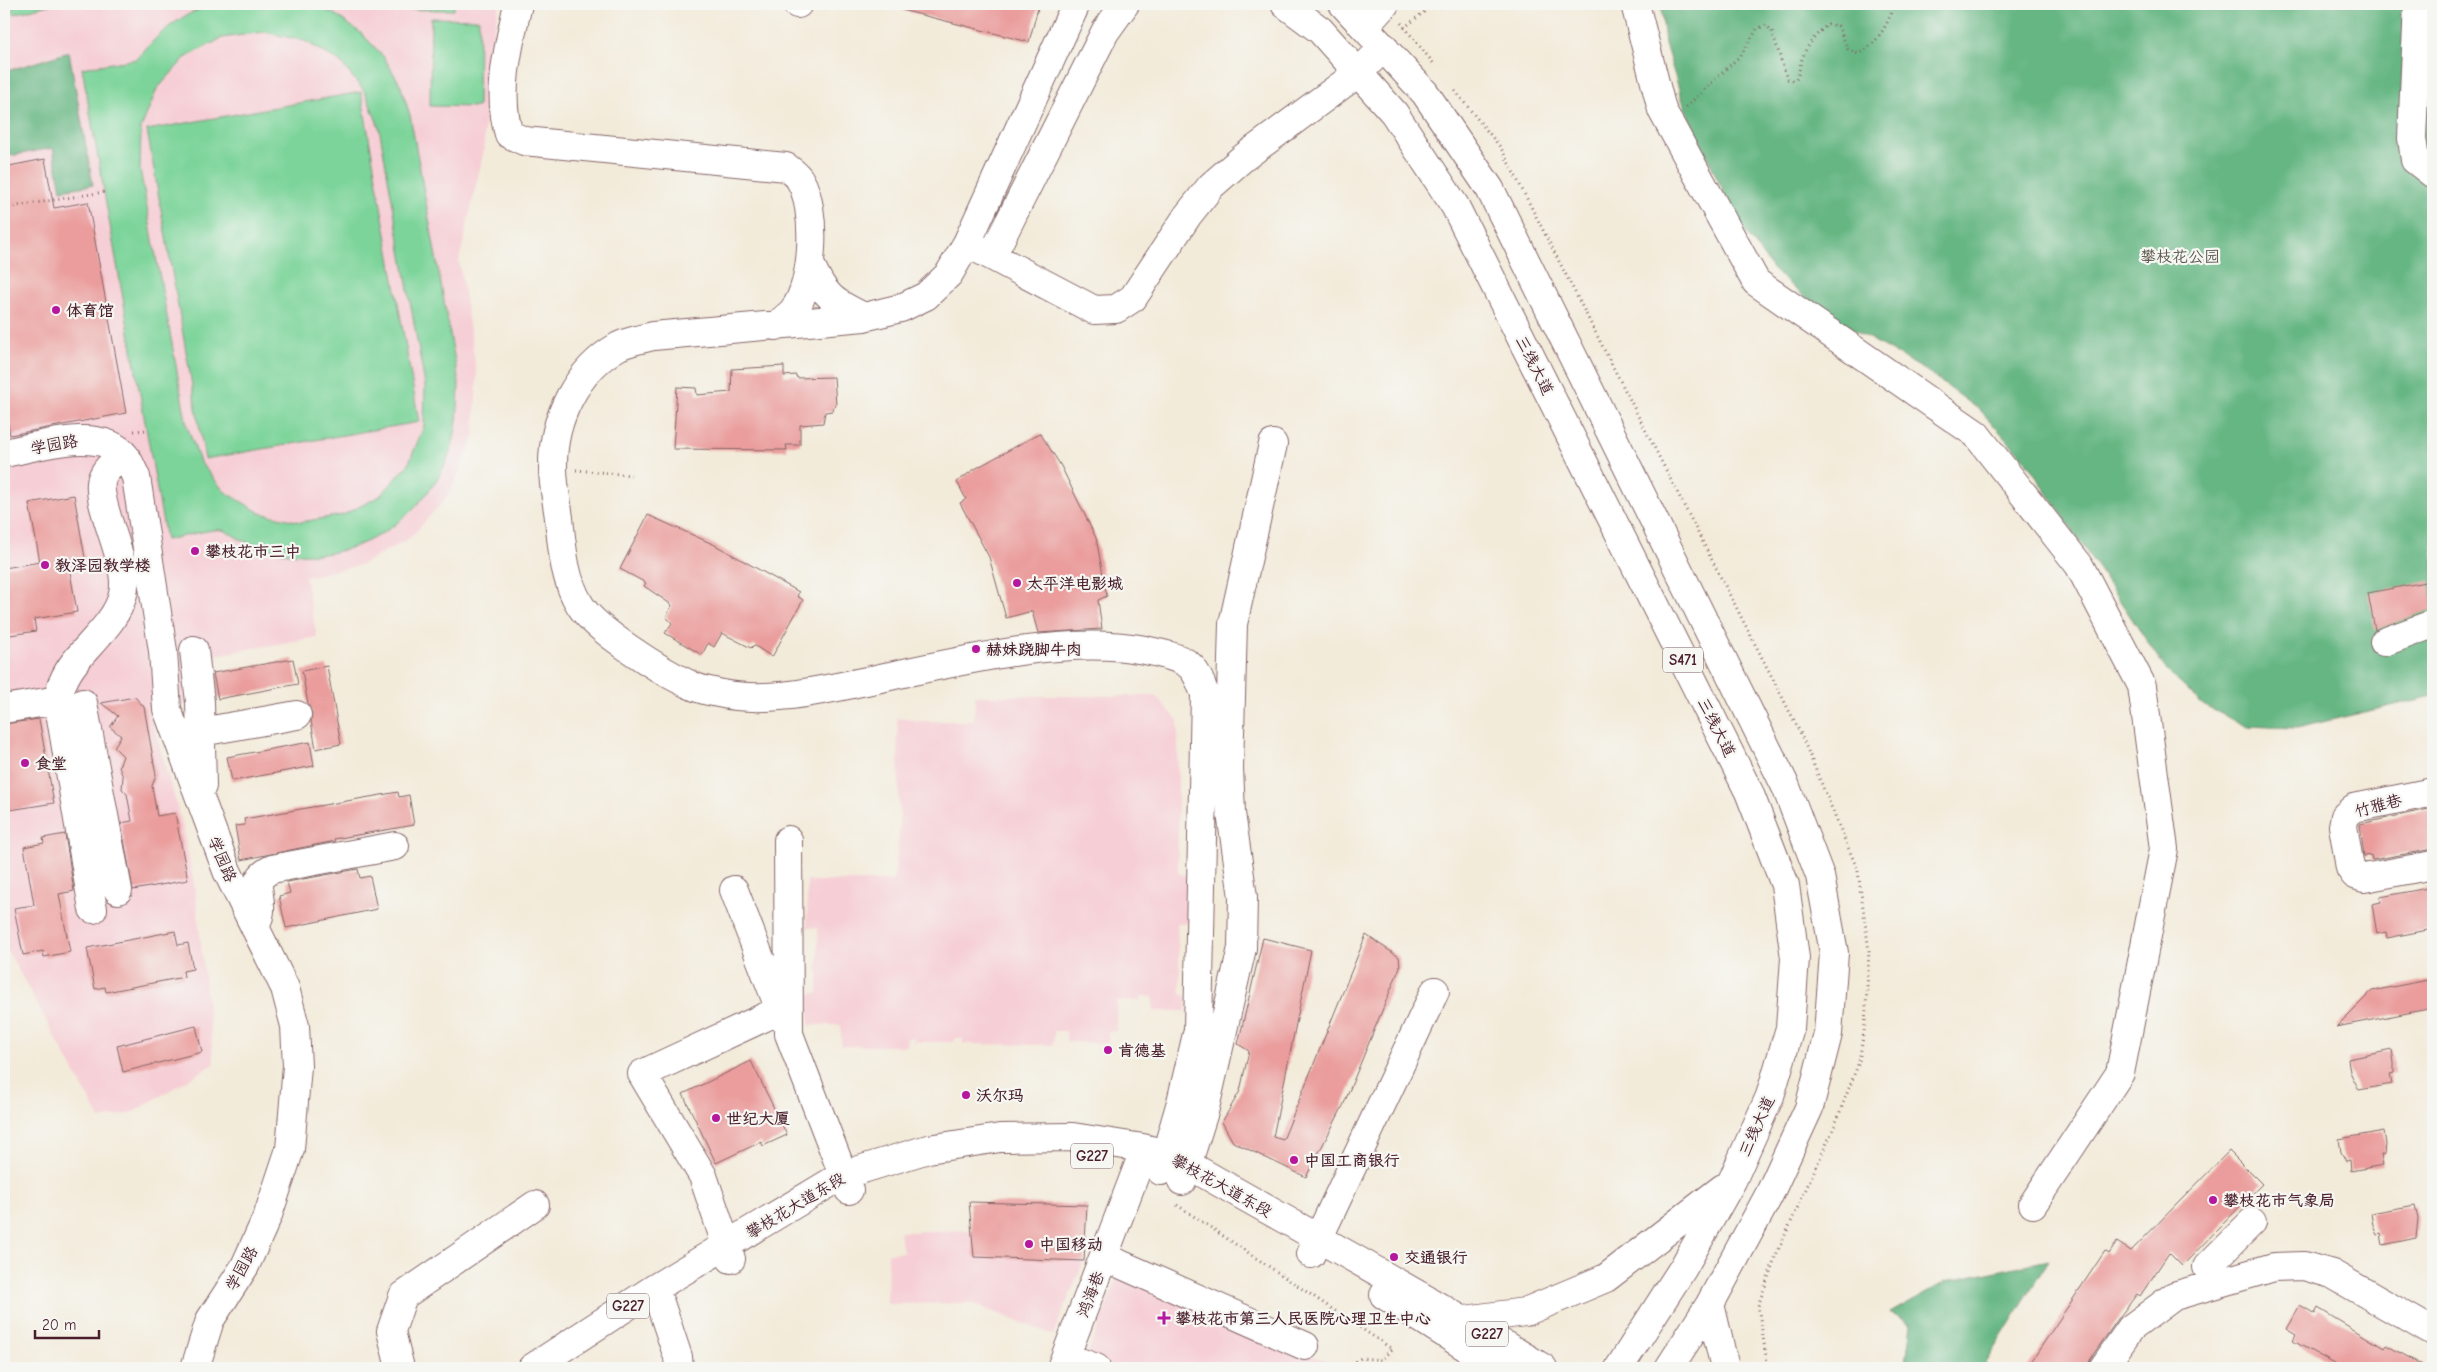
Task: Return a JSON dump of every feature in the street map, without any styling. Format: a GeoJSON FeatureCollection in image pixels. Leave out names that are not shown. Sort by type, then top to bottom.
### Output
{"type":"FeatureCollection","features":[{"type":"Feature","properties":{"kind":"main road"},"geometry":{"type":"LineString","coordinates":[[518,4],[507,59],[504,117],[509,134],[524,141],[786,167],[800,179],[810,216],[811,266],[805,288],[794,310],[776,326]]}},
{"type":"Feature","properties":{"kind":"main road"},"geometry":{"type":"LineString","coordinates":[[1076,4],[967,243],[949,274],[926,296],[901,308],[864,317],[653,336],[621,346],[593,364],[575,388],[562,414],[555,440],[553,468],[563,557],[569,581],[580,605],[595,624],[672,676],[696,688],[750,697],[804,694],[989,657],[1068,646],[1124,646],[1166,655],[1188,664],[1199,678],[1205,694],[1198,1030],[1181,1102],[1168,1173]]}},
{"type":"Feature","properties":{"kind":"main road"},"geometry":{"type":"LineString","coordinates":[[992,256],[1105,32],[1124,4]]}},
{"type":"Feature","properties":{"kind":"main road","name":"三线大道"},"geometry":{"type":"LineString","coordinates":[[1285,4],[1320,30],[1394,113],[1455,206],[1749,792],[1785,885],[1795,958],[1790,1028],[1770,1096],[1732,1181],[1683,1268],[1619,1368]]}},
{"type":"Feature","properties":{"kind":"main road","name":"S471"},"geometry":{"type":"LineString","coordinates":[[1343,4],[1425,93],[1490,189],[1786,787],[1820,876],[1834,954],[1828,1034],[1809,1108],[1769,1195],[1710,1304],[1668,1368]]}},
{"type":"Feature","properties":{"kind":"main road"},"geometry":{"type":"LineString","coordinates":[[1365,26],[1386,4]]}},
{"type":"Feature","properties":{"kind":"main road"},"geometry":{"type":"LineString","coordinates":[[1635,4],[1662,110],[1756,282],[1976,434],[2079,565],[2142,686],[2164,849],[2120,1073],[2033,1204]]}},
{"type":"Feature","properties":{"kind":"main road"},"geometry":{"type":"LineString","coordinates":[[2418,4],[2412,138],[2416,160],[2433,174]]}},
{"type":"Feature","properties":{"kind":"main road"},"geometry":{"type":"LineString","coordinates":[[967,243],[1094,310],[1116,309],[1133,298],[1188,214],[1211,186],[1243,158],[1358,73],[1384,47]]}},
{"type":"Feature","properties":{"kind":"main road"},"geometry":{"type":"LineString","coordinates":[[811,266],[822,289],[839,305],[864,317]]}},
{"type":"Feature","properties":{"kind":"main road","name":"学园路"},"geometry":{"type":"LineString","coordinates":[[4,453],[89,438],[108,443],[125,456],[136,477],[163,651],[167,708],[202,810],[226,872],[285,988],[295,1026],[297,1066],[290,1149],[268,1215],[245,1266],[210,1320],[195,1368]]}},
{"type":"Feature","properties":{"kind":"main road"},"geometry":{"type":"LineString","coordinates":[[1168,1173],[1204,1112],[1242,948],[1243,896],[1231,813],[1229,768],[1233,624],[1273,444]]}},
{"type":"Feature","properties":{"kind":"main road"},"geometry":{"type":"LineString","coordinates":[[94,909],[73,792],[70,702],[63,681],[112,617],[123,595],[124,570],[101,492],[102,478],[111,465],[125,456]]}},
{"type":"Feature","properties":{"kind":"main road"},"geometry":{"type":"LineString","coordinates":[[2384,642],[2433,624]]}},
{"type":"Feature","properties":{"kind":"main road"},"geometry":{"type":"LineString","coordinates":[[194,650],[200,702],[202,810]]}},
{"type":"Feature","properties":{"kind":"main road"},"geometry":{"type":"LineString","coordinates":[[4,709],[70,702],[100,728],[107,769],[103,812],[118,890]]}},
{"type":"Feature","properties":{"kind":"main road"},"geometry":{"type":"LineString","coordinates":[[201,732],[297,715]]}},
{"type":"Feature","properties":{"kind":"main road"},"geometry":{"type":"LineString","coordinates":[[73,792],[103,812]]}},
{"type":"Feature","properties":{"kind":"main road","name":"竹雅巷"},"geometry":{"type":"LineString","coordinates":[[2433,792],[2354,808],[2345,816],[2343,826],[2350,868],[2355,875],[2364,878],[2433,865]]}},
{"type":"Feature","properties":{"kind":"main road"},"geometry":{"type":"LineString","coordinates":[[784,1022],[788,840]]}},
{"type":"Feature","properties":{"kind":"main road"},"geometry":{"type":"LineString","coordinates":[[255,928],[260,916],[257,884],[262,874],[272,869],[395,846]]}},
{"type":"Feature","properties":{"kind":"main road"},"geometry":{"type":"LineString","coordinates":[[734,890],[846,1182]]}},
{"type":"Feature","properties":{"kind":"main road"},"geometry":{"type":"LineString","coordinates":[[1315,1247],[1435,991]]}},
{"type":"Feature","properties":{"kind":"main road"},"geometry":{"type":"LineString","coordinates":[[728,1253],[703,1176],[642,1074],[784,1022]]}},
{"type":"Feature","properties":{"kind":"main road","name":"攀枝花大道东段"},"geometry":{"type":"LineString","coordinates":[[560,1368],[660,1303],[728,1253],[846,1182],[858,1185],[924,1165],[996,1154],[1069,1153],[1168,1173],[1465,1320],[1543,1368]]}},
{"type":"Feature","properties":{"kind":"main road","name":"鸿海巷"},"geometry":{"type":"LineString","coordinates":[[1063,1363],[1104,1257],[1168,1173]]}},
{"type":"Feature","properties":{"kind":"main road"},"geometry":{"type":"LineString","coordinates":[[1465,1320],[1525,1312],[1606,1278],[1732,1181]]}},
{"type":"Feature","properties":{"kind":"main road"},"geometry":{"type":"LineString","coordinates":[[400,1368],[391,1331],[403,1296],[535,1205]]}},
{"type":"Feature","properties":{"kind":"main road"},"geometry":{"type":"LineString","coordinates":[[2214,1283],[2207,1267],[2252,1222]]}},
{"type":"Feature","properties":{"kind":"main road","name":"攀枝花大道东段"},"geometry":{"type":"LineString","coordinates":[[1315,1247],[1499,1368]]}},
{"type":"Feature","properties":{"kind":"main road","name":"攀枝花大道东段"},"geometry":{"type":"LineString","coordinates":[[532,1368],[654,1288],[728,1253]]}},
{"type":"Feature","properties":{"kind":"main road"},"geometry":{"type":"LineString","coordinates":[[1104,1257],[1305,1346]]}},
{"type":"Feature","properties":{"kind":"main road"},"geometry":{"type":"LineString","coordinates":[[2103,1368],[2130,1328],[2174,1296],[2274,1267],[2304,1266],[2332,1274],[2421,1315],[2433,1332]]}},
{"type":"Feature","properties":{"kind":"main road"},"geometry":{"type":"LineString","coordinates":[[660,1303],[678,1357],[679,1368]]}},
{"type":"Feature","properties":{"kind":"main road"},"geometry":{"type":"LineString","coordinates":[[1710,1304],[1725,1368]]}},
{"type":"Feature","properties":{"kind":"main road"},"geometry":{"type":"LineString","coordinates":[[1063,1363],[1096,1368]]}},
{"type":"Feature","properties":{"kind":"path"},"geometry":{"type":"LineString","coordinates":[[1404,27],[1434,4]]}},
{"type":"Feature","properties":{"kind":"path"},"geometry":{"type":"LineString","coordinates":[[1685,108],[1741,55],[1757,29],[1766,25],[1772,31],[1787,79],[1795,81],[1800,73],[1802,59],[1812,38],[1828,24],[1838,26],[1848,49],[1858,54],[1869,49],[1887,26],[1895,4]]}},
{"type":"Feature","properties":{"kind":"path"},"geometry":{"type":"LineString","coordinates":[[4,208],[104,192]]}},
{"type":"Feature","properties":{"kind":"path"},"geometry":{"type":"LineString","coordinates":[[553,468],[631,475]]}},
{"type":"Feature","properties":{"kind":"path"},"geometry":{"type":"LineString","coordinates":[[4,501],[6,511]]}},
{"type":"Feature","properties":{"kind":"path"},"geometry":{"type":"LineString","coordinates":[[1168,1173],[1392,1349],[1381,1360],[1361,1358],[1347,1368]]}},
{"type":"Feature","properties":{"kind":"shaded area","name":"攀枝花市三中"},"geometry":{"type":"Polygon","coordinates":[[[4,4],[499,4],[486,72],[484,150],[459,261],[477,375],[474,437],[449,495],[411,537],[361,565],[305,577],[317,637],[204,657],[210,701],[149,711],[181,819],[195,889],[214,1064],[132,1113],[100,1119],[9,953],[4,949],[4,4]]]}},
{"type":"Feature","properties":{"kind":"shaded area"},"geometry":{"type":"Polygon","coordinates":[[[975,696],[1156,696],[1178,720],[1178,873],[1191,877],[1194,923],[1177,924],[1181,994],[1186,996],[1186,1011],[1153,1011],[1153,997],[1141,996],[1140,1001],[1117,1001],[1116,1031],[1108,1032],[1108,1043],[1066,1042],[1066,1031],[1054,1031],[1053,1045],[963,1044],[963,1038],[956,1038],[954,1042],[914,1042],[914,1038],[907,1038],[907,1046],[841,1046],[841,1025],[809,1025],[809,994],[818,993],[818,928],[807,927],[807,881],[894,881],[900,828],[897,718],[921,721],[974,721],[975,696]]]}},
{"type":"Feature","properties":{"kind":"shaded area"},"geometry":{"type":"Polygon","coordinates":[[[1087,1205],[1084,1261],[1053,1335],[971,1303],[887,1304],[888,1253],[903,1252],[899,1232],[972,1230],[1087,1205]]]}},
{"type":"Feature","properties":{"kind":"shaded area","name":"攀枝花市第三人民医院心理卫生中心"},"geometry":{"type":"Polygon","coordinates":[[[1120,1272],[1342,1368],[1082,1368],[1120,1272]]]}},
{"type":"Feature","properties":{"kind":"green space"},"geometry":{"type":"Polygon","coordinates":[[[11,4],[52,4],[14,14],[11,4]]]}},
{"type":"Feature","properties":{"kind":"green space"},"geometry":{"type":"Polygon","coordinates":[[[215,4],[310,4],[333,13],[361,33],[383,56],[400,84],[410,115],[459,383],[456,425],[451,450],[441,472],[428,492],[412,511],[372,539],[349,548],[326,553],[287,553],[243,541],[222,530],[166,540],[82,68],[137,59],[154,40],[172,25],[203,8],[215,4]],[[264,32],[222,38],[185,58],[157,89],[141,128],[140,169],[187,426],[200,462],[224,491],[260,513],[301,522],[343,515],[380,496],[408,465],[424,426],[425,385],[379,127],[365,92],[340,62],[305,41],[264,32]]]}},
{"type":"Feature","properties":{"kind":"green space"},"geometry":{"type":"Polygon","coordinates":[[[366,4],[454,4],[454,10],[366,9],[366,4]]]}},
{"type":"Feature","properties":{"kind":"green space","name":"攀枝花公园"},"geometry":{"type":"Polygon","coordinates":[[[1661,4],[2433,4],[2433,696],[2297,728],[2246,726],[2203,705],[2167,671],[2026,461],[1981,411],[1925,370],[1821,311],[1773,270],[1734,215],[1685,108],[1665,44],[1661,4]]]}},
{"type":"Feature","properties":{"kind":"green space"},"geometry":{"type":"Polygon","coordinates":[[[431,18],[479,19],[478,107],[430,106],[431,18]]]}},
{"type":"Feature","properties":{"kind":"green space"},"geometry":{"type":"Polygon","coordinates":[[[69,52],[93,185],[61,190],[53,148],[4,157],[4,72],[69,52]]]}},
{"type":"Feature","properties":{"kind":"green space"},"geometry":{"type":"Polygon","coordinates":[[[361,92],[419,422],[205,459],[147,130],[361,92]]]}},
{"type":"Feature","properties":{"kind":"green space"},"geometry":{"type":"Polygon","coordinates":[[[2049,1260],[1982,1368],[1909,1368],[1906,1362],[1911,1324],[1890,1313],[1945,1282],[2049,1260]]]}},
{"type":"Feature","properties":{"kind":"building"},"geometry":{"type":"Polygon","coordinates":[[[902,4],[1039,4],[1029,42],[902,10],[902,4]]]}},
{"type":"Feature","properties":{"kind":"building","name":"体育馆"},"geometry":{"type":"Polygon","coordinates":[[[45,159],[54,208],[88,202],[126,413],[10,435],[4,402],[4,167],[45,159]]]}},
{"type":"Feature","properties":{"kind":"building"},"geometry":{"type":"Polygon","coordinates":[[[784,366],[784,376],[796,375],[797,378],[834,377],[836,405],[832,411],[825,412],[823,423],[800,425],[800,445],[786,445],[787,450],[673,449],[677,387],[696,388],[697,395],[731,392],[732,369],[784,366]]]}},
{"type":"Feature","properties":{"kind":"building"},"geometry":{"type":"Polygon","coordinates":[[[1040,433],[1061,466],[1096,538],[1107,596],[1098,600],[1102,629],[1038,633],[1032,611],[1006,618],[989,557],[960,503],[966,499],[957,482],[973,470],[1040,433]]]}},
{"type":"Feature","properties":{"kind":"building","name":"教泽园教学楼"},"geometry":{"type":"Polygon","coordinates":[[[74,495],[85,558],[68,561],[77,612],[34,619],[36,631],[4,636],[4,568],[40,562],[29,503],[74,495]]]}},
{"type":"Feature","properties":{"kind":"building"},"geometry":{"type":"Polygon","coordinates":[[[648,515],[715,545],[799,592],[797,596],[803,600],[772,657],[754,645],[751,648],[722,633],[714,647],[708,643],[702,655],[665,633],[672,623],[666,617],[672,605],[644,586],[646,583],[620,569],[648,515]]]}},
{"type":"Feature","properties":{"kind":"building"},"geometry":{"type":"Polygon","coordinates":[[[2430,581],[2433,609],[2375,630],[2368,593],[2430,581]]]}},
{"type":"Feature","properties":{"kind":"building"},"geometry":{"type":"Polygon","coordinates":[[[293,659],[298,684],[218,699],[213,673],[293,659]]]}},
{"type":"Feature","properties":{"kind":"building"},"geometry":{"type":"Polygon","coordinates":[[[327,666],[341,744],[316,749],[311,721],[312,713],[308,704],[302,671],[327,666]]]}},
{"type":"Feature","properties":{"kind":"building"},"geometry":{"type":"Polygon","coordinates":[[[135,697],[144,707],[156,775],[152,786],[157,816],[175,813],[188,880],[133,890],[121,823],[132,821],[127,794],[122,789],[123,777],[119,767],[123,756],[114,747],[121,736],[110,727],[118,716],[101,703],[135,697]]]}},
{"type":"Feature","properties":{"kind":"building","name":"食堂"},"geometry":{"type":"Polygon","coordinates":[[[39,719],[54,803],[4,811],[4,724],[39,719]]]}},
{"type":"Feature","properties":{"kind":"building"},"geometry":{"type":"Polygon","coordinates":[[[310,742],[314,766],[232,781],[227,757],[310,742]]]}},
{"type":"Feature","properties":{"kind":"building"},"geometry":{"type":"Polygon","coordinates":[[[398,792],[399,797],[409,795],[414,825],[334,839],[335,841],[241,860],[235,826],[245,825],[244,819],[398,792]]]}},
{"type":"Feature","properties":{"kind":"building"},"geometry":{"type":"Polygon","coordinates":[[[2433,808],[2433,849],[2372,860],[2371,855],[2364,856],[2360,824],[2433,808]]]}},
{"type":"Feature","properties":{"kind":"building"},"geometry":{"type":"Polygon","coordinates":[[[65,834],[74,891],[59,894],[70,952],[44,957],[43,951],[23,955],[14,908],[34,905],[24,847],[44,843],[43,838],[65,834]]]}},
{"type":"Feature","properties":{"kind":"building"},"geometry":{"type":"Polygon","coordinates":[[[358,869],[360,878],[370,876],[377,909],[286,928],[279,896],[290,893],[287,882],[358,869]]]}},
{"type":"Feature","properties":{"kind":"building"},"geometry":{"type":"Polygon","coordinates":[[[2433,887],[2433,929],[2387,938],[2386,932],[2377,934],[2372,904],[2381,902],[2380,897],[2433,887]]]}},
{"type":"Feature","properties":{"kind":"building"},"geometry":{"type":"Polygon","coordinates":[[[175,931],[178,945],[188,943],[193,969],[183,971],[184,977],[106,992],[105,987],[95,989],[87,948],[175,931]]]}},
{"type":"Feature","properties":{"kind":"building"},"geometry":{"type":"Polygon","coordinates":[[[1366,935],[1399,957],[1400,967],[1343,1106],[1306,1177],[1233,1142],[1222,1122],[1240,1091],[1249,1051],[1238,1044],[1263,938],[1311,950],[1273,1137],[1283,1140],[1366,935]]]}},
{"type":"Feature","properties":{"kind":"building"},"geometry":{"type":"Polygon","coordinates":[[[2433,979],[2433,1008],[2336,1027],[2372,991],[2433,979]]]}},
{"type":"Feature","properties":{"kind":"building"},"geometry":{"type":"Polygon","coordinates":[[[196,1026],[202,1052],[123,1072],[117,1046],[196,1026]]]}},
{"type":"Feature","properties":{"kind":"building"},"geometry":{"type":"Polygon","coordinates":[[[2392,1050],[2394,1073],[2390,1074],[2392,1084],[2359,1090],[2350,1072],[2348,1059],[2392,1050]]]}},
{"type":"Feature","properties":{"kind":"building","name":"世纪大厦"},"geometry":{"type":"Polygon","coordinates":[[[751,1061],[787,1135],[763,1146],[761,1142],[716,1163],[683,1094],[751,1061]]]}},
{"type":"Feature","properties":{"kind":"building"},"geometry":{"type":"Polygon","coordinates":[[[2384,1131],[2386,1144],[2385,1154],[2381,1155],[2383,1165],[2351,1171],[2350,1160],[2346,1161],[2341,1152],[2339,1139],[2384,1131]]]}},
{"type":"Feature","properties":{"kind":"building"},"geometry":{"type":"Polygon","coordinates":[[[2229,1151],[2262,1184],[2182,1266],[2169,1253],[2140,1296],[2137,1294],[2118,1319],[2090,1359],[2088,1368],[2027,1368],[2105,1251],[2109,1254],[2117,1242],[2131,1251],[2229,1151]]]}},
{"type":"Feature","properties":{"kind":"building","name":"中国移动"},"geometry":{"type":"Polygon","coordinates":[[[969,1202],[1087,1205],[1084,1261],[974,1257],[969,1202]]]}},
{"type":"Feature","properties":{"kind":"building"},"geometry":{"type":"Polygon","coordinates":[[[2415,1205],[2418,1218],[2416,1238],[2383,1245],[2381,1234],[2377,1235],[2373,1226],[2371,1213],[2415,1205]]]}},
{"type":"Feature","properties":{"kind":"building"},"geometry":{"type":"Polygon","coordinates":[[[2300,1305],[2315,1314],[2318,1308],[2384,1348],[2386,1345],[2428,1368],[2342,1368],[2293,1341],[2296,1335],[2286,1329],[2300,1305]]]}},
{"type":"Feature","properties":{"kind":"place","name":"体育馆"},"geometry":{"type":"Point","coordinates":[56,310]}},
{"type":"Feature","properties":{"kind":"place","name":"攀枝花市三中"},"geometry":{"type":"Point","coordinates":[195,551]}},
{"type":"Feature","properties":{"kind":"place","name":"教泽园教学楼"},"geometry":{"type":"Point","coordinates":[45,565]}},
{"type":"Feature","properties":{"kind":"place","name":"太平洋电影城"},"geometry":{"type":"Point","coordinates":[1017,583]}},
{"type":"Feature","properties":{"kind":"place","name":"赫妹跷脚牛肉"},"geometry":{"type":"Point","coordinates":[976,649]}},
{"type":"Feature","properties":{"kind":"place","name":"食堂"},"geometry":{"type":"Point","coordinates":[25,763]}},
{"type":"Feature","properties":{"kind":"place","name":"肯德基"},"geometry":{"type":"Point","coordinates":[1108,1050]}},
{"type":"Feature","properties":{"kind":"place","name":"沃尔玛"},"geometry":{"type":"Point","coordinates":[966,1095]}},
{"type":"Feature","properties":{"kind":"place","name":"世纪大厦"},"geometry":{"type":"Point","coordinates":[716,1118]}},
{"type":"Feature","properties":{"kind":"place","name":"中国工商银行"},"geometry":{"type":"Point","coordinates":[1294,1160]}},
{"type":"Feature","properties":{"kind":"place","name":"攀枝花市气象局"},"geometry":{"type":"Point","coordinates":[2213,1200]}},
{"type":"Feature","properties":{"kind":"place","name":"中国移动"},"geometry":{"type":"Point","coordinates":[1029,1244]}},
{"type":"Feature","properties":{"kind":"place","name":"交通银行"},"geometry":{"type":"Point","coordinates":[1394,1257]}},
{"type":"Feature","properties":{"kind":"place","name":"攀枝花市第三人民医院心理卫生中心"},"geometry":{"type":"Point","coordinates":[1164,1318]}}]}
